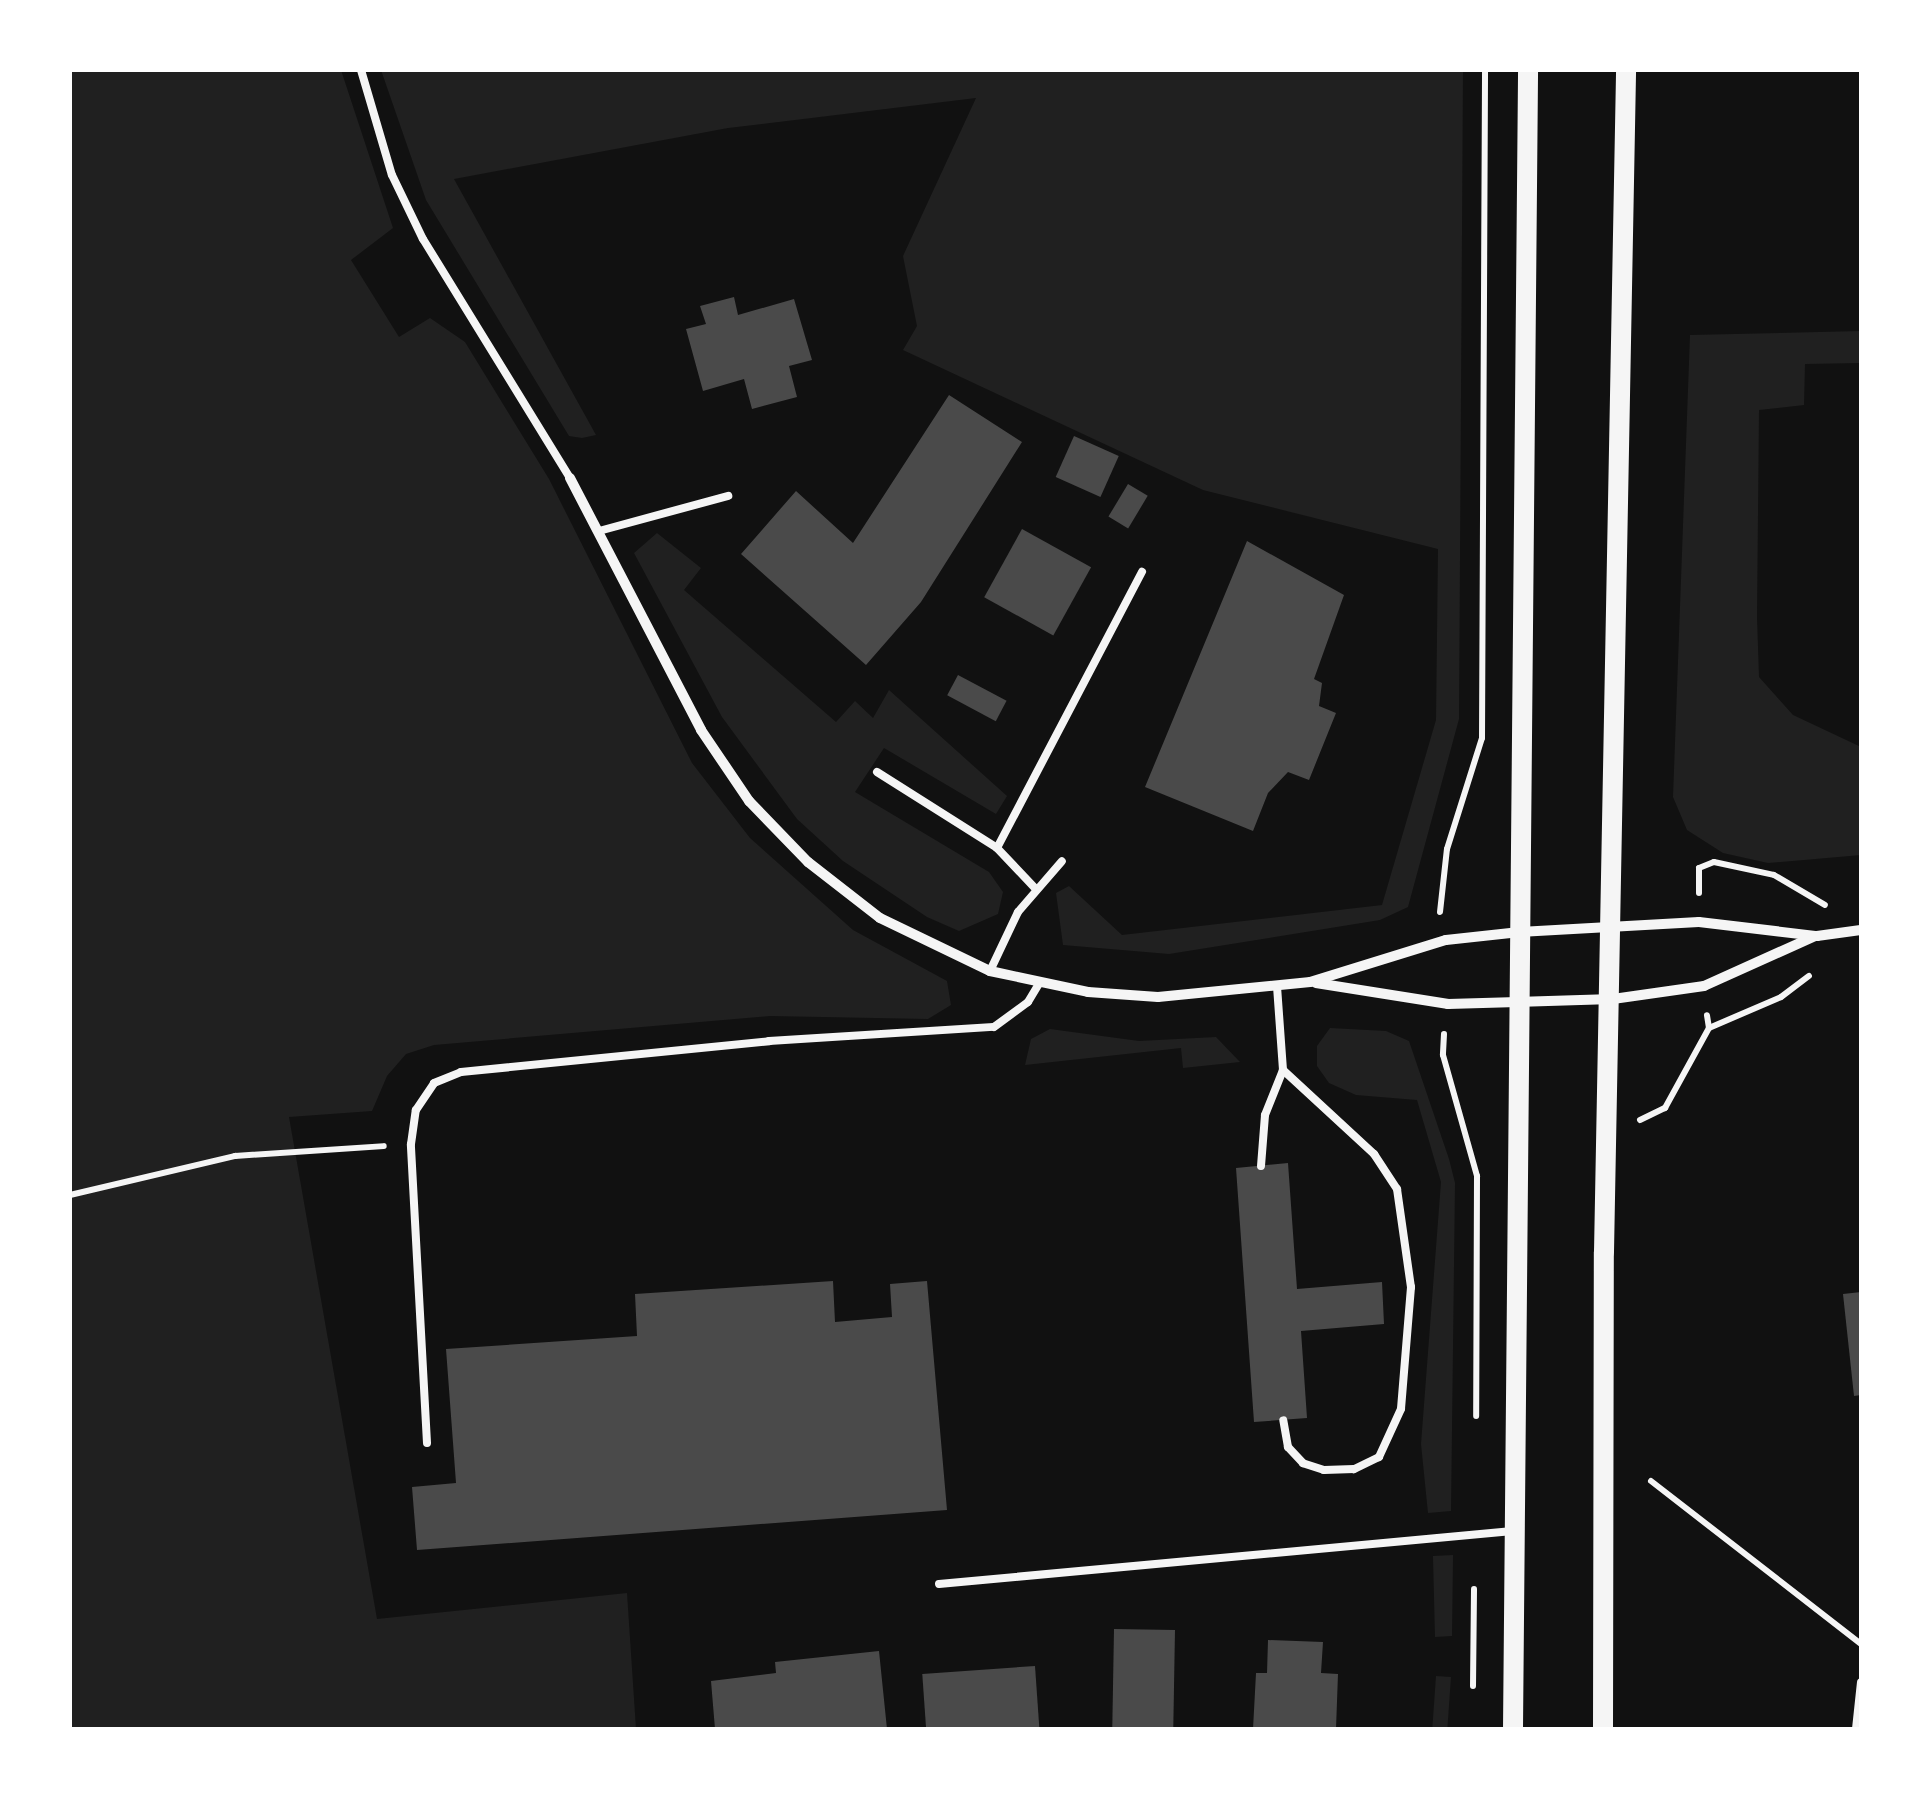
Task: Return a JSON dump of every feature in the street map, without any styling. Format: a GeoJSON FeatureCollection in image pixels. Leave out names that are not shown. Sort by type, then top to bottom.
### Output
{"type":"FeatureCollection","features":[{"type":"Feature","properties":{"kind":"main road"},"geometry":{"type":"LineString","coordinates":[[1513,1729],[1516,1004],[1520,932],[1528,70]]}},
{"type":"Feature","properties":{"kind":"main road"},"geometry":{"type":"LineString","coordinates":[[1603,1729],[1604,1252],[1613,1000],[1626,70]]}},
{"type":"Feature","properties":{"kind":"street"},"geometry":{"type":"LineString","coordinates":[[570,478],[701,730],[773,828],[880,918],[990,970],[1040,982],[1158,998],[1310,982],[1446,940],[1520,932],[1699,922],[1817,936],[1861,930]]}},
{"type":"Feature","properties":{"kind":"street"},"geometry":{"type":"LineString","coordinates":[[1310,982],[1448,1004],[1613,1000],[1704,986],[1817,936]]}},
{"type":"Feature","properties":{"kind":"lane"},"geometry":{"type":"LineString","coordinates":[[362,70],[392,175],[423,239],[570,478]]}},
{"type":"Feature","properties":{"kind":"lane"},"geometry":{"type":"LineString","coordinates":[[599,531],[728,496]]}},
{"type":"Feature","properties":{"kind":"lane"},"geometry":{"type":"LineString","coordinates":[[997,848],[1142,572]]}},
{"type":"Feature","properties":{"kind":"lane"},"geometry":{"type":"LineString","coordinates":[[877,772],[997,848],[1034,887]]}},
{"type":"Feature","properties":{"kind":"lane"},"geometry":{"type":"LineString","coordinates":[[990,970],[1034,887],[1062,861]]}},
{"type":"Feature","properties":{"kind":"lane"},"geometry":{"type":"LineString","coordinates":[[427,1443],[410,1144],[416,1110],[434,1083],[461,1072],[994,1027],[1028,1002],[1040,982]]}},
{"type":"Feature","properties":{"kind":"lane"},"geometry":{"type":"LineString","coordinates":[[1261,1166],[1264,1115],[1282,1070],[1277,986]]}},
{"type":"Feature","properties":{"kind":"lane"},"geometry":{"type":"LineString","coordinates":[[1282,1070],[1374,1154],[1397,1189],[1411,1288],[1401,1409],[1380,1457],[1354,1469],[1324,1470],[1304,1462],[1288,1447],[1283,1420]]}},
{"type":"Feature","properties":{"kind":"lane"},"geometry":{"type":"LineString","coordinates":[[939,1584],[1513,1531]]}},
{"type":"Feature","properties":{"kind":"lane"},"geometry":{"type":"LineString","coordinates":[[1856,1729],[1861,1682]]}},
{"type":"Feature","properties":{"kind":"path"},"geometry":{"type":"LineString","coordinates":[[1446,940],[1439,881],[1482,738],[1485,70]]}},
{"type":"Feature","properties":{"kind":"path"},"geometry":{"type":"LineString","coordinates":[[1699,922],[1698,868],[1714,862],[1774,876],[1832,909]]}},
{"type":"Feature","properties":{"kind":"path"},"geometry":{"type":"LineString","coordinates":[[1709,1028],[1782,998],[1821,966]]}},
{"type":"Feature","properties":{"kind":"path"},"geometry":{"type":"LineString","coordinates":[[1448,1004],[1443,1055],[1477,1176],[1476,1435]]}},
{"type":"Feature","properties":{"kind":"path"},"geometry":{"type":"LineString","coordinates":[[70,1196],[235,1156],[410,1144]]}},
{"type":"Feature","properties":{"kind":"path"},"geometry":{"type":"LineString","coordinates":[[1651,1481],[1861,1644]]}},
{"type":"Feature","properties":{"kind":"shaded area"},"geometry":{"type":"Polygon","coordinates":[[[70,70],[341,70],[393,228],[351,260],[399,337],[430,318],[465,342],[549,479],[692,763],[750,838],[853,930],[947,981],[951,1005],[928,1019],[770,1016],[434,1045],[406,1054],[387,1076],[372,1111],[289,1117],[377,1619],[627,1593],[636,1729],[70,1729],[70,70]]]}},
{"type":"Feature","properties":{"kind":"shaded area"},"geometry":{"type":"Polygon","coordinates":[[[381,70],[1463,70],[1459,719],[1408,907],[1380,920],[1169,954],[1063,945],[1056,893],[1069,886],[1122,935],[1382,905],[1436,720],[1438,549],[1203,490],[903,350],[917,326],[903,256],[976,98],[728,128],[454,179],[596,435],[582,438],[569,436],[426,200],[381,70]]]}},
{"type":"Feature","properties":{"kind":"shaded area"},"geometry":{"type":"Polygon","coordinates":[[[1861,331],[1861,363],[1805,364],[1804,405],[1759,410],[1757,617],[1759,677],[1793,715],[1861,747],[1861,855],[1768,863],[1723,853],[1687,830],[1673,797],[1690,335],[1861,331]]]}},
{"type":"Feature","properties":{"kind":"shaded area"},"geometry":{"type":"Polygon","coordinates":[[[657,533],[701,568],[684,590],[836,722],[855,701],[873,718],[889,690],[1007,796],[996,814],[884,748],[855,792],[989,872],[1003,892],[998,914],[959,931],[927,917],[843,861],[797,819],[722,717],[634,553],[657,533]]]}},
{"type":"Feature","properties":{"kind":"shaded area"},"geometry":{"type":"Polygon","coordinates":[[[1330,1028],[1386,1031],[1409,1041],[1449,1159],[1455,1183],[1451,1511],[1428,1513],[1421,1444],[1441,1182],[1417,1100],[1356,1095],[1329,1083],[1317,1066],[1317,1046],[1330,1028]]]}},
{"type":"Feature","properties":{"kind":"shaded area"},"geometry":{"type":"Polygon","coordinates":[[[1050,1029],[1139,1041],[1216,1037],[1240,1062],[1183,1068],[1181,1048],[1025,1065],[1031,1039],[1050,1029]]]}},
{"type":"Feature","properties":{"kind":"shaded area"},"geometry":{"type":"Polygon","coordinates":[[[1453,1555],[1452,1636],[1435,1637],[1433,1556],[1453,1555]]]}},
{"type":"Feature","properties":{"kind":"shaded area"},"geometry":{"type":"Polygon","coordinates":[[[1436,1676],[1451,1677],[1447,1729],[1432,1729],[1436,1676]]]}},
{"type":"Feature","properties":{"kind":"building"},"geometry":{"type":"Polygon","coordinates":[[[734,297],[738,315],[794,299],[812,360],[789,366],[797,397],[752,409],[744,379],[703,391],[686,329],[706,324],[700,306],[734,297]]]}},
{"type":"Feature","properties":{"kind":"building"},"geometry":{"type":"Polygon","coordinates":[[[949,395],[1022,442],[921,602],[866,665],[741,554],[796,491],[853,543],[949,395]]]}},
{"type":"Feature","properties":{"kind":"building"},"geometry":{"type":"Polygon","coordinates":[[[1074,436],[1119,456],[1100,497],[1056,477],[1074,436]]]}},
{"type":"Feature","properties":{"kind":"building"},"geometry":{"type":"Polygon","coordinates":[[[1128,484],[1148,496],[1128,528],[1108,517],[1128,484]]]}},
{"type":"Feature","properties":{"kind":"building"},"geometry":{"type":"Polygon","coordinates":[[[1022,529],[1091,567],[1053,636],[984,597],[1022,529]]]}},
{"type":"Feature","properties":{"kind":"building"},"geometry":{"type":"Polygon","coordinates":[[[1247,541],[1344,595],[1314,679],[1322,683],[1319,706],[1336,713],[1309,780],[1288,772],[1268,793],[1253,831],[1145,787],[1247,541]]]}},
{"type":"Feature","properties":{"kind":"building"},"geometry":{"type":"Polygon","coordinates":[[[958,675],[1007,701],[996,721],[947,695],[958,675]]]}},
{"type":"Feature","properties":{"kind":"building"},"geometry":{"type":"Polygon","coordinates":[[[1288,1163],[1297,1289],[1382,1282],[1384,1324],[1301,1331],[1307,1418],[1254,1422],[1236,1168],[1288,1163]]]}},
{"type":"Feature","properties":{"kind":"building"},"geometry":{"type":"Polygon","coordinates":[[[833,1281],[835,1322],[892,1317],[890,1284],[927,1281],[947,1510],[417,1550],[412,1487],[456,1483],[446,1349],[637,1336],[635,1294],[833,1281]]]}},
{"type":"Feature","properties":{"kind":"building"},"geometry":{"type":"Polygon","coordinates":[[[1861,1292],[1861,1395],[1854,1396],[1843,1294],[1861,1292]]]}},
{"type":"Feature","properties":{"kind":"building"},"geometry":{"type":"Polygon","coordinates":[[[1114,1629],[1175,1630],[1173,1729],[1112,1729],[1114,1629]]]}},
{"type":"Feature","properties":{"kind":"building"},"geometry":{"type":"Polygon","coordinates":[[[1268,1640],[1323,1642],[1321,1673],[1338,1674],[1336,1729],[1253,1729],[1256,1673],[1267,1673],[1268,1640]]]}},
{"type":"Feature","properties":{"kind":"building"},"geometry":{"type":"Polygon","coordinates":[[[879,1651],[887,1729],[715,1729],[711,1681],[776,1673],[775,1662],[879,1651]]]}},
{"type":"Feature","properties":{"kind":"building"},"geometry":{"type":"Polygon","coordinates":[[[1035,1666],[1039,1729],[926,1729],[922,1674],[1035,1666]]]}}]}
